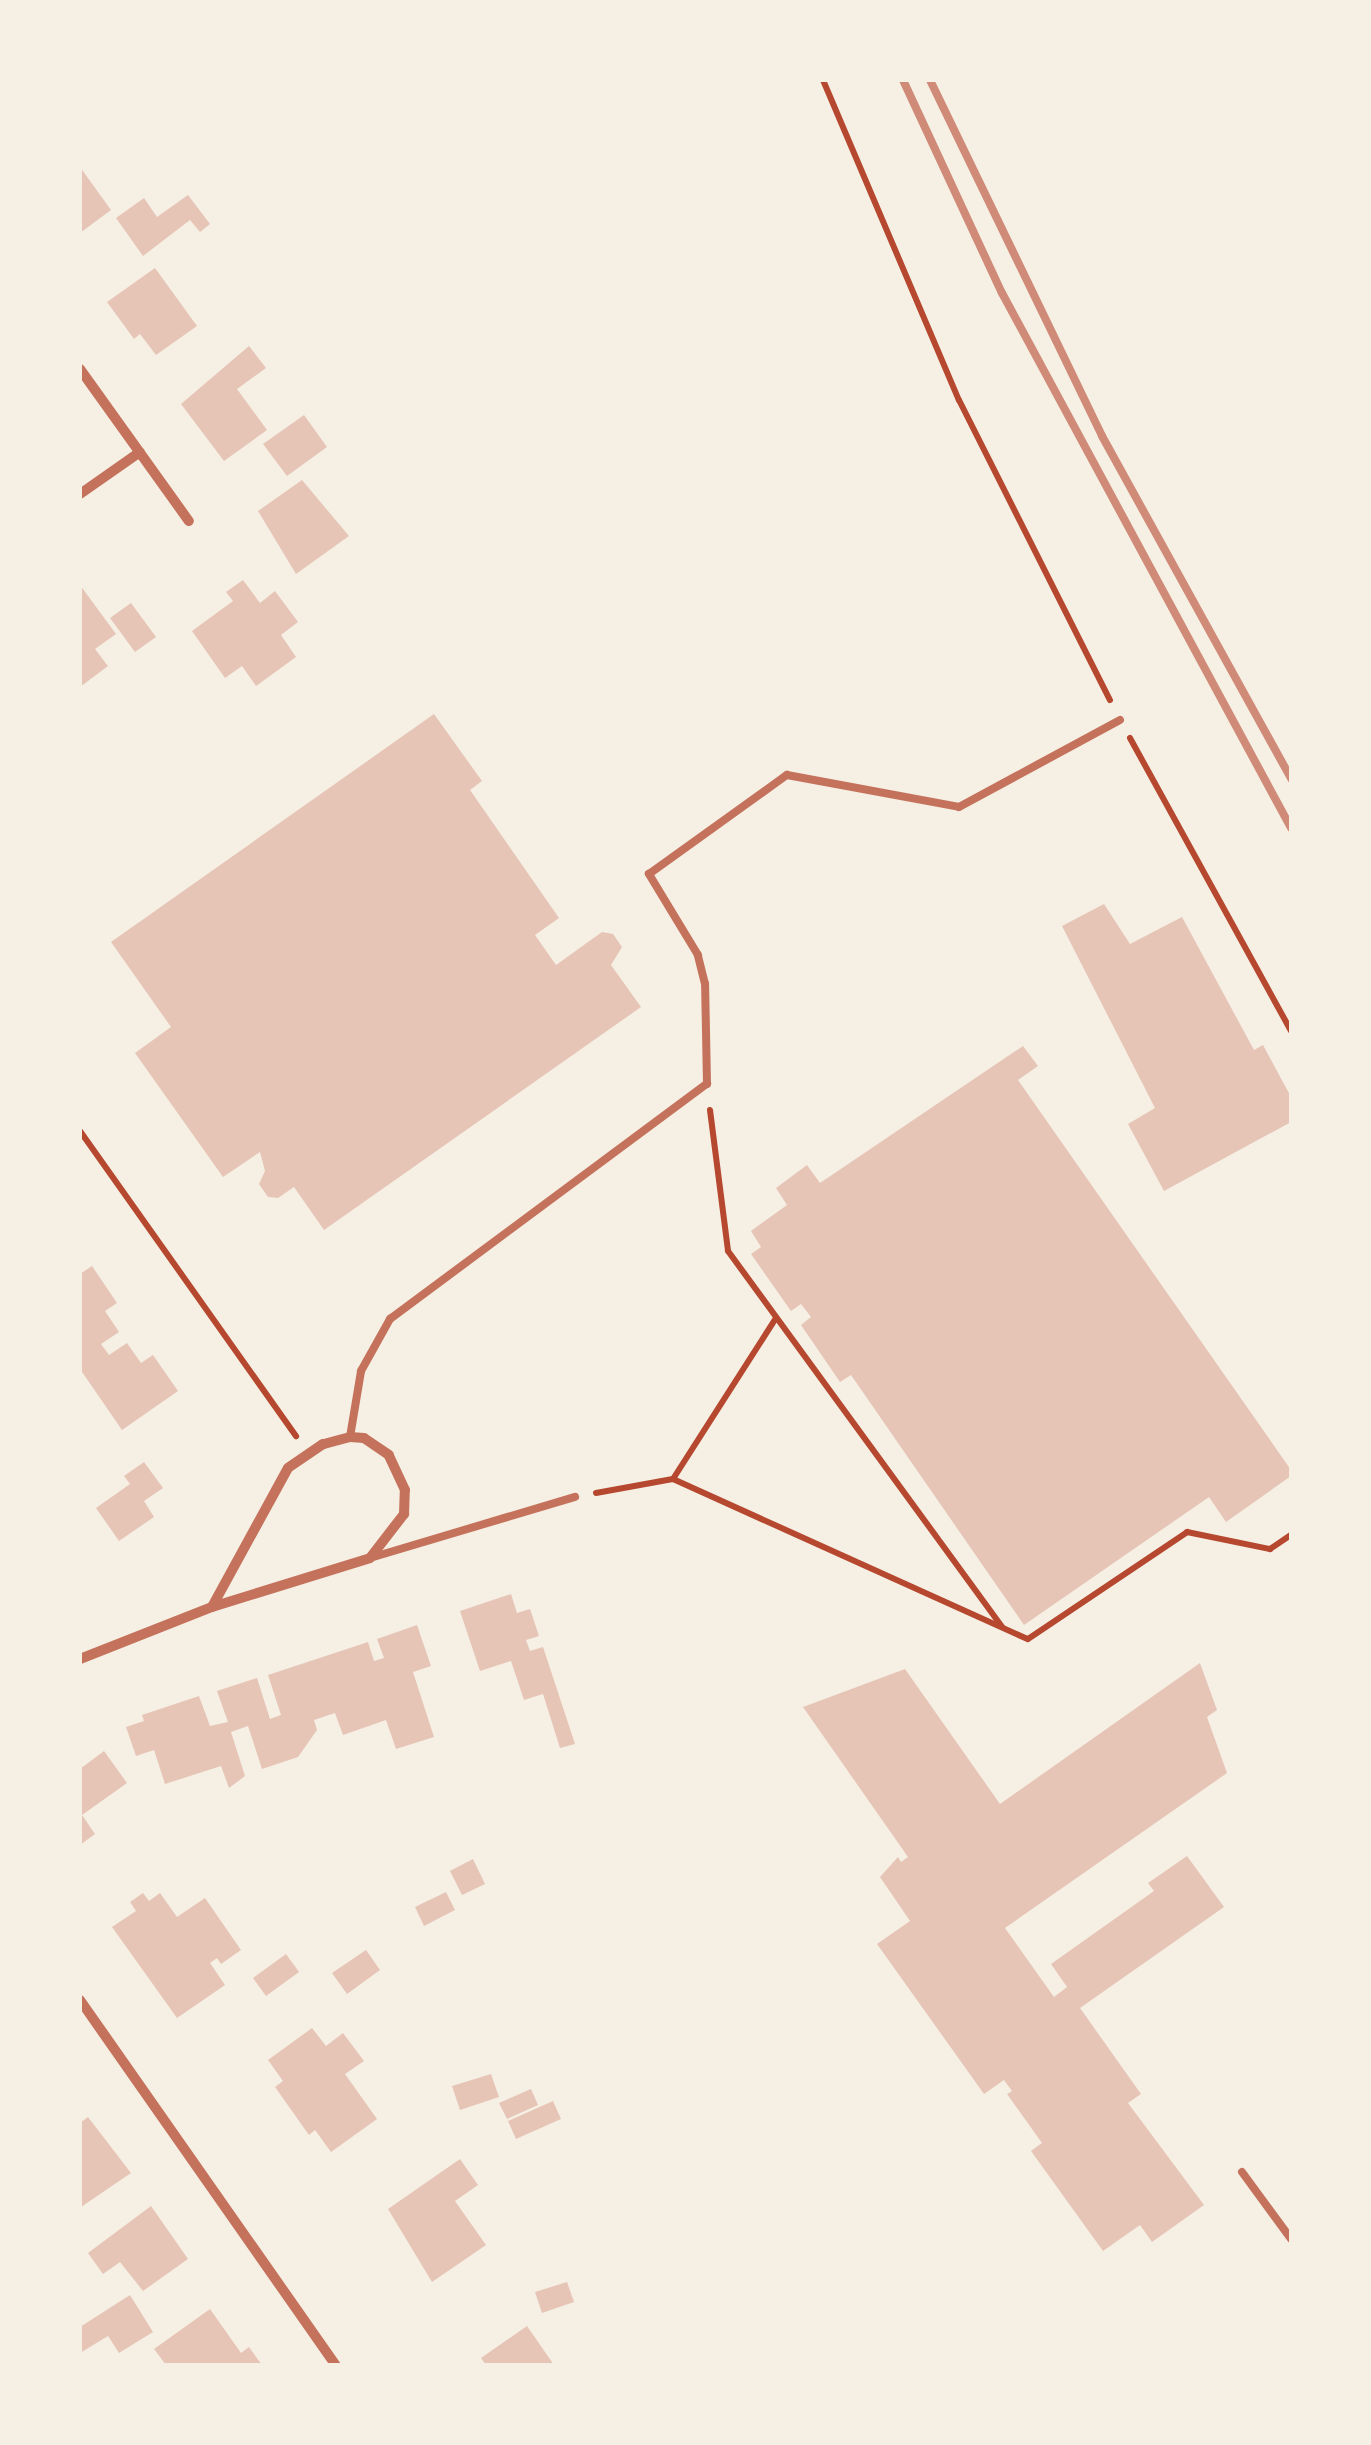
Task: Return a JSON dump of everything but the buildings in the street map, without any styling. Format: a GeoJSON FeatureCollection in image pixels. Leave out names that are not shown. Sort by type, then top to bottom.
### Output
{"type":"FeatureCollection","features":[{"type":"Feature","properties":{"kind":"street"},"geometry":{"type":"LineString","coordinates":[[80,369],[189,521]]}},
{"type":"Feature","properties":{"kind":"street"},"geometry":{"type":"LineString","coordinates":[[80,494],[140,452]]}},
{"type":"Feature","properties":{"kind":"street"},"geometry":{"type":"LineString","coordinates":[[80,1659],[212,1607],[370,1558],[404,1514],[405,1490],[380,1445],[350,1437],[308,1453],[288,1468],[212,1607]]}},
{"type":"Feature","properties":{"kind":"street"},"geometry":{"type":"LineString","coordinates":[[80,2000],[336,2365]]}},
{"type":"Feature","properties":{"kind":"lane"},"geometry":{"type":"LineString","coordinates":[[350,1437],[361,1371],[390,1319],[707,1084],[705,984],[698,955],[650,874],[788,774],[959,807],[1120,720]]}},
{"type":"Feature","properties":{"kind":"lane"},"geometry":{"type":"LineString","coordinates":[[370,1558],[575,1497]]}},
{"type":"Feature","properties":{"kind":"lane"},"geometry":{"type":"LineString","coordinates":[[1242,2172],[1291,2239]]}},
{"type":"Feature","properties":{"kind":"path"},"geometry":{"type":"LineString","coordinates":[[823,80],[959,400],[1120,720],[1291,1031]]}},
{"type":"Feature","properties":{"kind":"path"},"geometry":{"type":"LineString","coordinates":[[707,1084],[728,1251],[1002,1628]]}},
{"type":"Feature","properties":{"kind":"path"},"geometry":{"type":"LineString","coordinates":[[80,1131],[308,1453]]}},
{"type":"Feature","properties":{"kind":"path"},"geometry":{"type":"LineString","coordinates":[[673,1479],[776,1318]]}},
{"type":"Feature","properties":{"kind":"path"},"geometry":{"type":"LineString","coordinates":[[575,1497],[673,1479],[1028,1640],[1187,1532],[1270,1549],[1291,1536]]}},
{"type":"Feature","properties":{"kind":"railway"},"geometry":{"type":"LineString","coordinates":[[903,80],[1002,293],[1291,828]]}},
{"type":"Feature","properties":{"kind":"railway"},"geometry":{"type":"LineString","coordinates":[[930,80],[1102,436],[1291,779]]}}]}
